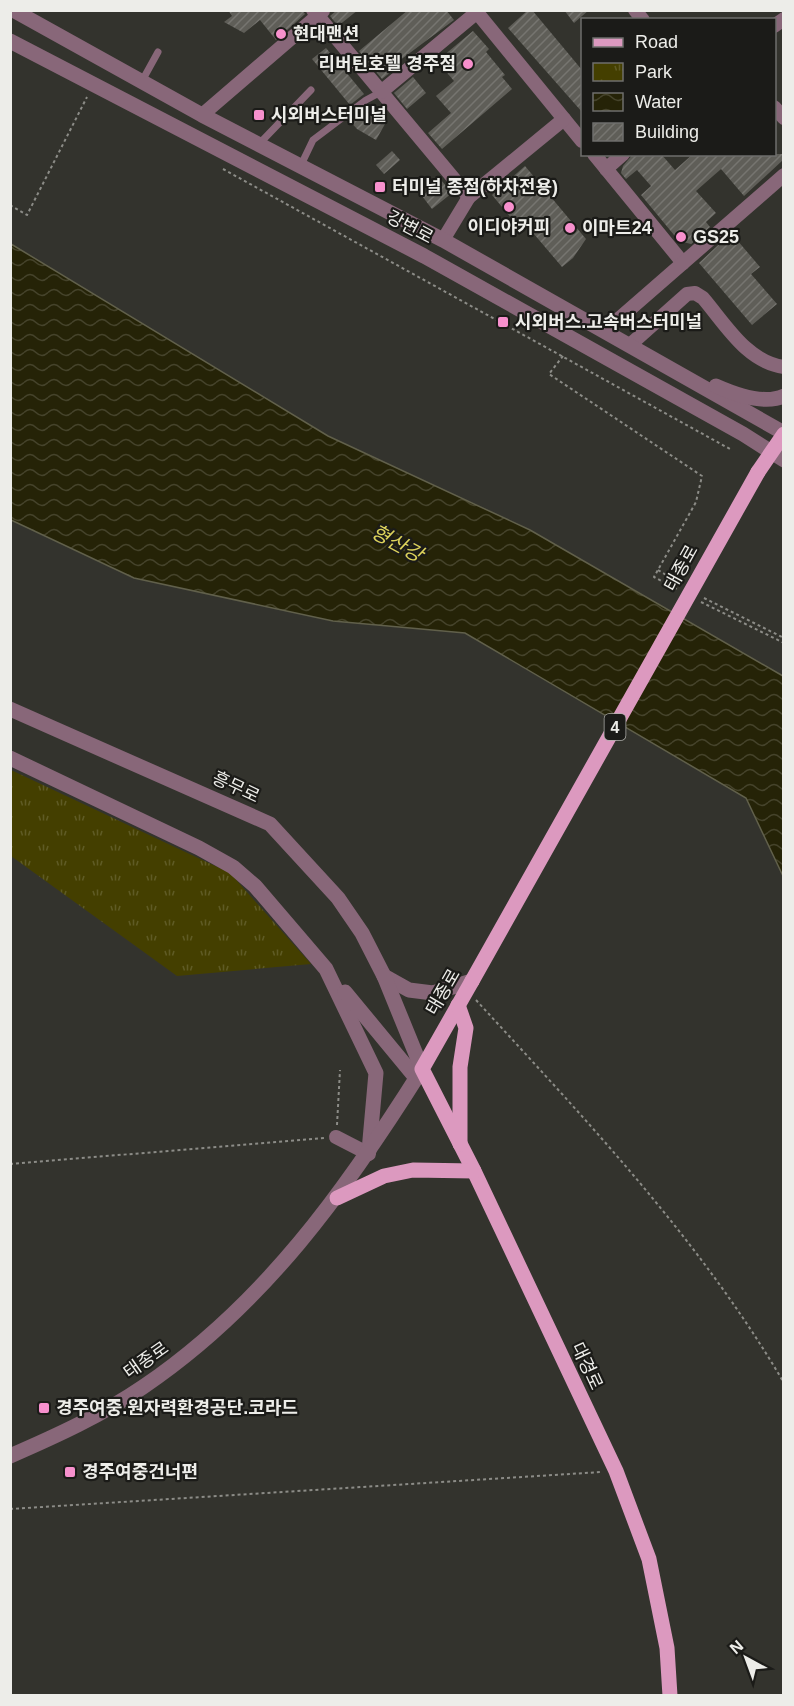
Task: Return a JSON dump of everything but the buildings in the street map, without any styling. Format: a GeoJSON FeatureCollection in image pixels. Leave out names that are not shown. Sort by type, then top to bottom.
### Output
{"type":"FeatureCollection","features":[{"type":"Feature","properties":{"kind":"main road","name":"태종로"},"geometry":{"type":"LineString","coordinates":[[422,1075],[458,1005],[758,472],[777,456],[783,433]]}},
{"type":"Feature","properties":{"kind":"main road"},"geometry":{"type":"LineString","coordinates":[[458,1005],[466,1028],[460,1067],[460,1144]]}},
{"type":"Feature","properties":{"kind":"main road","name":"대경로"},"geometry":{"type":"LineString","coordinates":[[422,1075],[474,1171],[616,1471],[649,1559],[667,1648],[670,1695]]}},
{"type":"Feature","properties":{"kind":"main road"},"geometry":{"type":"LineString","coordinates":[[337,1197],[384,1176],[413,1170],[474,1171]]}},
{"type":"Feature","properties":{"kind":"street","name":"강변로"},"geometry":{"type":"LineString","coordinates":[[13,10],[202,115],[260,143],[443,240],[631,344],[783,433]]}},
{"type":"Feature","properties":{"kind":"street"},"geometry":{"type":"LineString","coordinates":[[202,115],[318,12],[469,197]]}},
{"type":"Feature","properties":{"kind":"street"},"geometry":{"type":"LineString","coordinates":[[381,92],[476,12],[581,140]]}},
{"type":"Feature","properties":{"kind":"street","name":"강변로"},"geometry":{"type":"LineString","coordinates":[[10,41],[424,256],[777,456]]}},
{"type":"Feature","properties":{"kind":"street","name":"강변로"},"geometry":{"type":"LineString","coordinates":[[443,240],[469,197],[564,118]]}},
{"type":"Feature","properties":{"kind":"street"},"geometry":{"type":"LineString","coordinates":[[596,156],[683,263]]}},
{"type":"Feature","properties":{"kind":"street"},"geometry":{"type":"LineString","coordinates":[[606,169],[621,156]]}},
{"type":"Feature","properties":{"kind":"street"},"geometry":{"type":"LineString","coordinates":[[606,330],[783,175]]}},
{"type":"Feature","properties":{"kind":"street"},"geometry":{"type":"LineString","coordinates":[[631,344],[687,294],[695,294],[703,298],[751,354],[769,365],[783,367]]}},
{"type":"Feature","properties":{"kind":"street"},"geometry":{"type":"LineString","coordinates":[[693,380],[703,379],[750,398],[776,399],[783,396]]}},
{"type":"Feature","properties":{"kind":"street","name":"흥무로"},"geometry":{"type":"LineString","coordinates":[[10,709],[270,824],[338,898],[362,933],[384,976],[422,1075]]}},
{"type":"Feature","properties":{"kind":"street"},"geometry":{"type":"LineString","coordinates":[[10,758],[152,824],[233,867],[255,886],[422,1075]]}},
{"type":"Feature","properties":{"kind":"street"},"geometry":{"type":"LineString","coordinates":[[326,969],[376,1073],[369,1154],[336,1137]]}},
{"type":"Feature","properties":{"kind":"street"},"geometry":{"type":"LineString","coordinates":[[384,976],[409,990],[433,993],[469,986]]}},
{"type":"Feature","properties":{"kind":"street","name":"태종로"},"geometry":{"type":"LineString","coordinates":[[10,1456],[101,1413],[175,1365],[259,1290],[295,1251],[337,1197],[422,1075]]}},
{"type":"Feature","properties":{"kind":"lane"},"geometry":{"type":"LineString","coordinates":[[142,81],[158,52]]}},
{"type":"Feature","properties":{"kind":"lane"},"geometry":{"type":"LineString","coordinates":[[260,143],[311,90]]}},
{"type":"Feature","properties":{"kind":"lane"},"geometry":{"type":"LineString","coordinates":[[301,165],[313,140],[381,92]]}},
{"type":"Feature","properties":{"kind":"path"},"geometry":{"type":"LineString","coordinates":[[10,206],[27,215],[88,95]]}},
{"type":"Feature","properties":{"kind":"path"},"geometry":{"type":"LineString","coordinates":[[223,169],[730,449]]}},
{"type":"Feature","properties":{"kind":"path"},"geometry":{"type":"LineString","coordinates":[[563,356],[549,374],[702,476],[696,502],[654,577],[685,594]]}},
{"type":"Feature","properties":{"kind":"path"},"geometry":{"type":"LineString","coordinates":[[658,570],[687,588]]}},
{"type":"Feature","properties":{"kind":"path"},"geometry":{"type":"LineString","coordinates":[[697,594],[783,638]]}},
{"type":"Feature","properties":{"kind":"path"},"geometry":{"type":"LineString","coordinates":[[696,600],[783,643]]}},
{"type":"Feature","properties":{"kind":"path"},"geometry":{"type":"LineString","coordinates":[[469,986],[586,1120],[692,1249],[762,1346],[783,1383]]}},
{"type":"Feature","properties":{"kind":"path"},"geometry":{"type":"LineString","coordinates":[[10,1164],[336,1137],[340,1070]]}},
{"type":"Feature","properties":{"kind":"path"},"geometry":{"type":"LineString","coordinates":[[10,1509],[616,1471]]}},
{"type":"Feature","properties":{"kind":"green space"},"geometry":{"type":"Polygon","coordinates":[[[11,770],[230,873],[311,964],[177,976],[11,856],[11,770]]]}},
{"type":"Feature","properties":{"kind":"water","name":"형산강"},"geometry":{"type":"Polygon","coordinates":[[[11,244],[328,436],[530,530],[783,676],[783,876],[746,798],[465,633],[333,621],[134,578],[11,520],[11,244]]]}},
{"type":"Feature","properties":{"kind":"place","name":"현대맨션"},"geometry":{"type":"Point","coordinates":[281,34]}},
{"type":"Feature","properties":{"kind":"place","name":"리버틴호텔 경주점"},"geometry":{"type":"Point","coordinates":[468,64]}},
{"type":"Feature","properties":{"kind":"place","name":"시외버스터미널"},"geometry":{"type":"Point","coordinates":[259,115]}},
{"type":"Feature","properties":{"kind":"place","name":"터미널 종점(하차전용)"},"geometry":{"type":"Point","coordinates":[380,187]}},
{"type":"Feature","properties":{"kind":"place","name":"이디야커피"},"geometry":{"type":"Point","coordinates":[509,207]}},
{"type":"Feature","properties":{"kind":"place","name":"이마트24"},"geometry":{"type":"Point","coordinates":[570,228]}},
{"type":"Feature","properties":{"kind":"place","name":"GS25"},"geometry":{"type":"Point","coordinates":[681,237]}},
{"type":"Feature","properties":{"kind":"place","name":"시외버스.고속버스터미널"},"geometry":{"type":"Point","coordinates":[503,322]}},
{"type":"Feature","properties":{"kind":"place","name":"경주여중.원자력환경공단.코라드"},"geometry":{"type":"Point","coordinates":[44,1408]}},
{"type":"Feature","properties":{"kind":"place","name":"경주여중건너편"},"geometry":{"type":"Point","coordinates":[70,1472]}}]}
